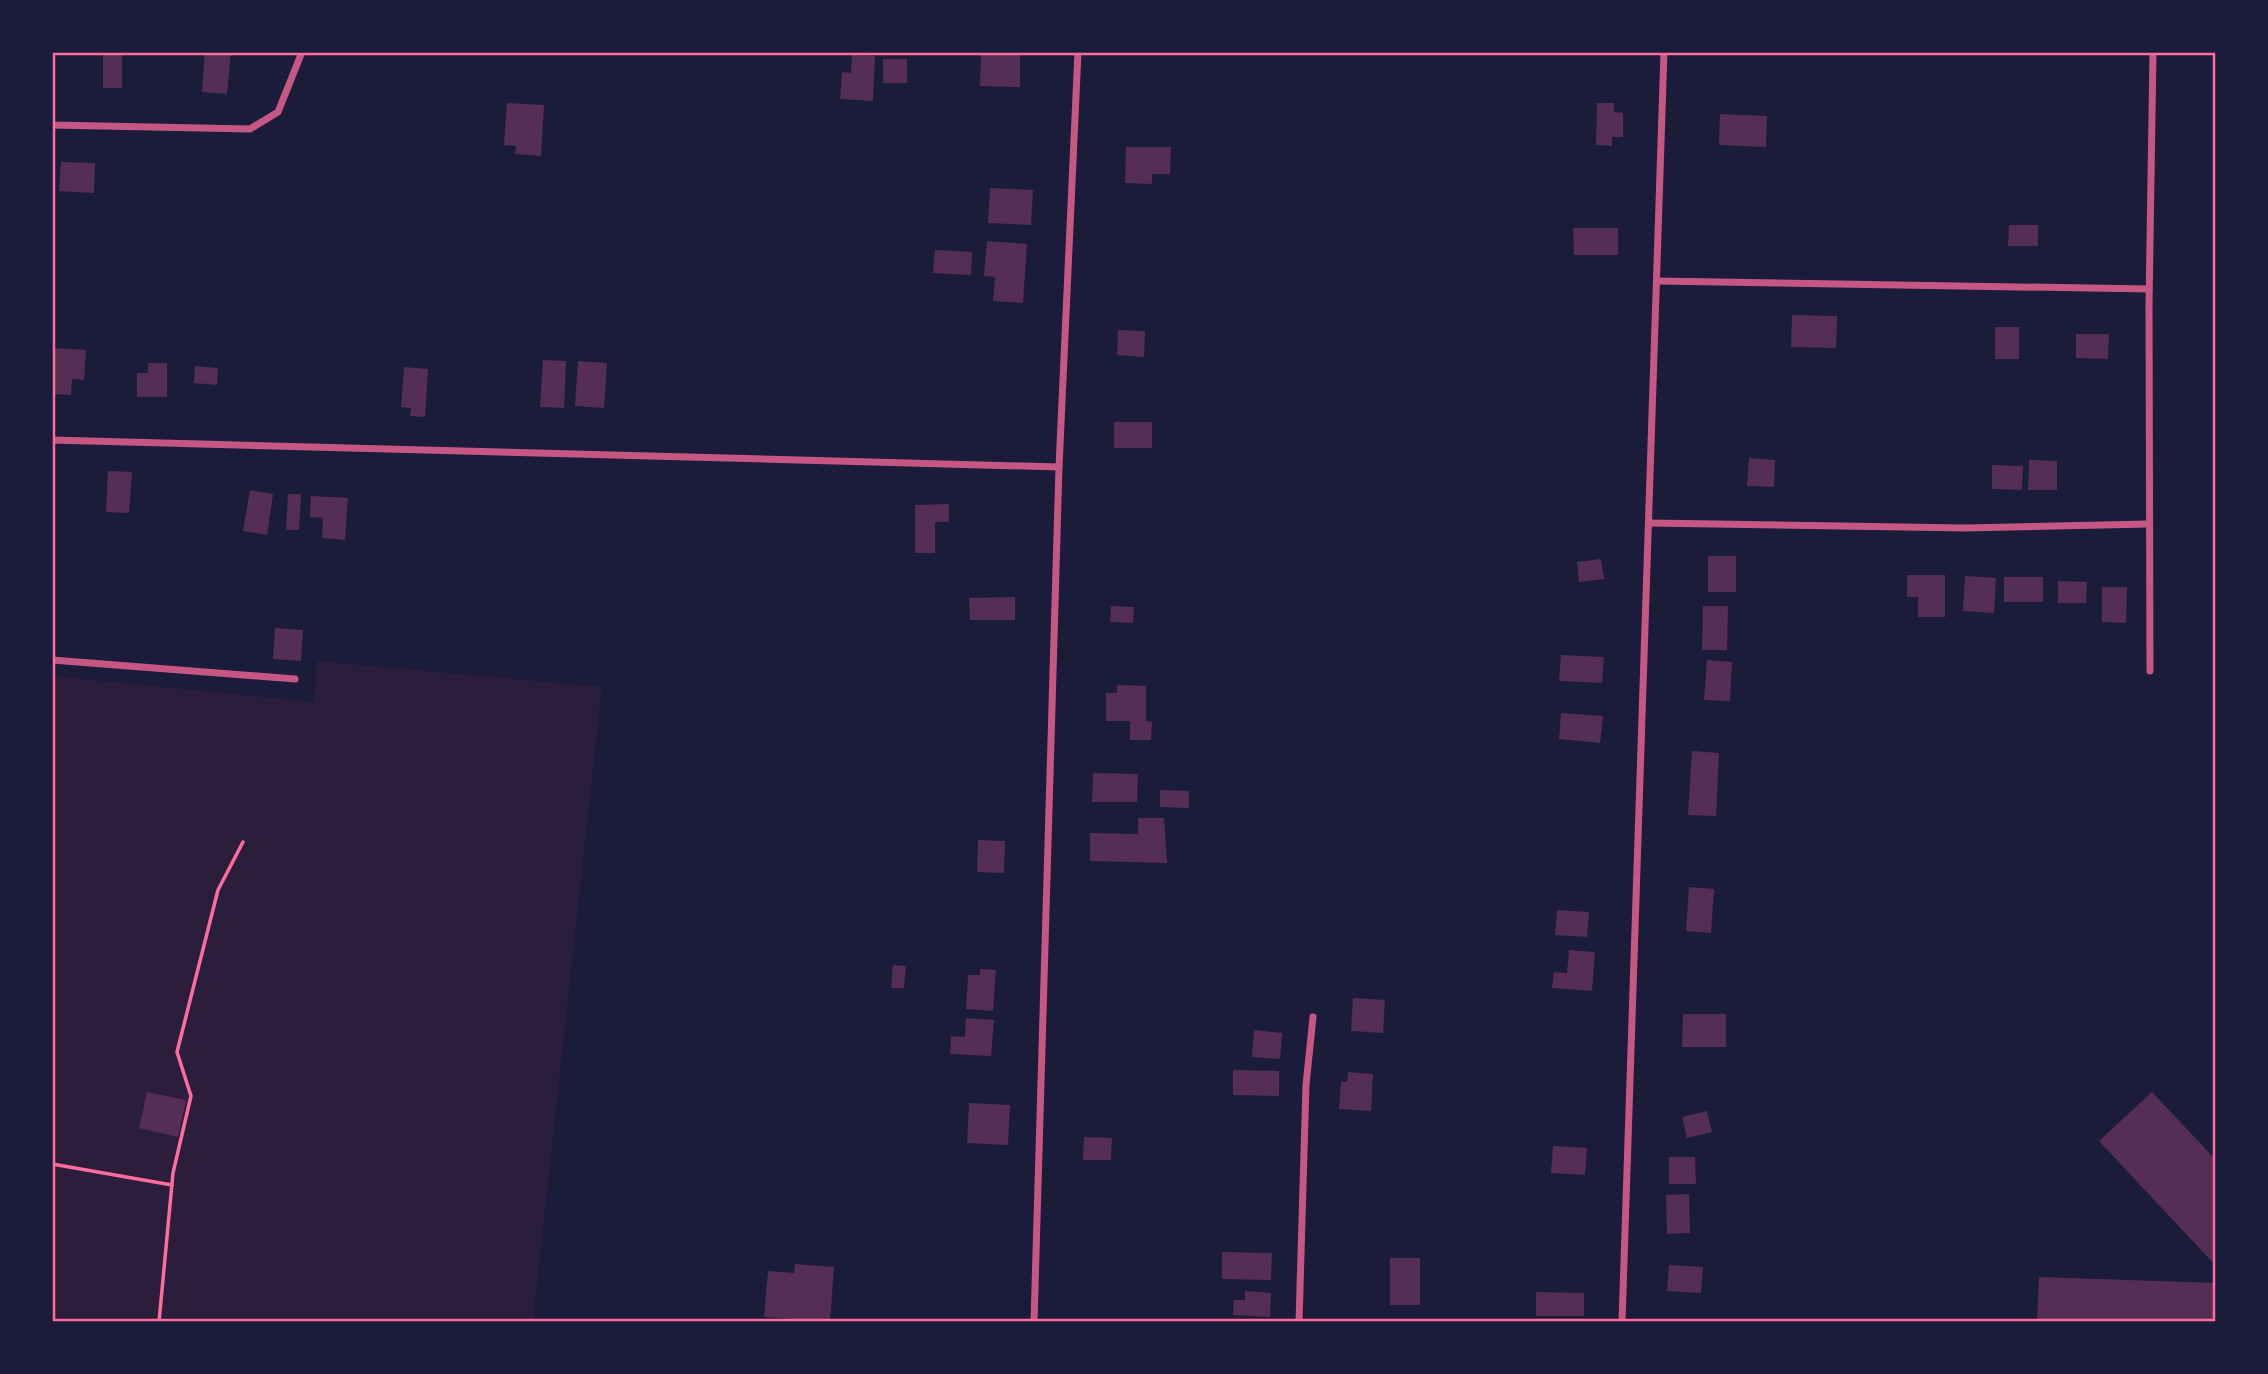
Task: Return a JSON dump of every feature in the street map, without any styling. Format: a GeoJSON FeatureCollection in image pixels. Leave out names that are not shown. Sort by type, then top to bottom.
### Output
{"type":"FeatureCollection","features":[{"type":"Feature","properties":{"kind":"street"},"geometry":{"type":"LineString","coordinates":[[52,125],[250,129],[278,112],[302,52]]}},
{"type":"Feature","properties":{"kind":"street"},"geometry":{"type":"LineString","coordinates":[[1034,1321],[1059,467],[1078,52]]}},
{"type":"Feature","properties":{"kind":"street"},"geometry":{"type":"LineString","coordinates":[[1622,1321],[1664,52]]}},
{"type":"Feature","properties":{"kind":"street"},"geometry":{"type":"LineString","coordinates":[[2150,671],[2149,289],[2153,52]]}},
{"type":"Feature","properties":{"kind":"street"},"geometry":{"type":"LineString","coordinates":[[1657,281],[2149,289]]}},
{"type":"Feature","properties":{"kind":"street"},"geometry":{"type":"LineString","coordinates":[[52,440],[1059,467]]}},
{"type":"Feature","properties":{"kind":"street"},"geometry":{"type":"LineString","coordinates":[[1649,523],[1965,528],[2149,524]]}},
{"type":"Feature","properties":{"kind":"street"},"geometry":{"type":"LineString","coordinates":[[52,660],[295,679]]}},
{"type":"Feature","properties":{"kind":"street"},"geometry":{"type":"LineString","coordinates":[[1299,1321],[1306,1085],[1313,1017]]}},
{"type":"Feature","properties":{"kind":"path"},"geometry":{"type":"LineString","coordinates":[[159,1321],[172,1185],[191,1096],[177,1052],[218,890],[243,842]]}},
{"type":"Feature","properties":{"kind":"path"},"geometry":{"type":"LineString","coordinates":[[52,1164],[172,1185]]}},
{"type":"Feature","properties":{"kind":"shaded area"},"geometry":{"type":"Polygon","coordinates":[[[317,661],[602,687],[533,1321],[53,1321],[52,676],[314,702],[317,661]]]}},
{"type":"Feature","properties":{"kind":"building"},"geometry":{"type":"Polygon","coordinates":[[[103,52],[122,52],[122,88],[103,88],[103,52]]]}},
{"type":"Feature","properties":{"kind":"building"},"geometry":{"type":"Polygon","coordinates":[[[205,52],[231,52],[227,94],[202,92],[205,52]]]}},
{"type":"Feature","properties":{"kind":"building"},"geometry":{"type":"Polygon","coordinates":[[[981,53],[1020,54],[1020,87],[980,86],[981,53]]]}},
{"type":"Feature","properties":{"kind":"building"},"geometry":{"type":"Polygon","coordinates":[[[852,55],[875,56],[873,101],[840,99],[842,72],[851,73],[852,55]]]}},
{"type":"Feature","properties":{"kind":"building"},"geometry":{"type":"Polygon","coordinates":[[[883,59],[907,59],[907,83],[883,83],[883,59]]]}},
{"type":"Feature","properties":{"kind":"building"},"geometry":{"type":"Polygon","coordinates":[[[507,103],[544,105],[541,156],[515,154],[516,146],[504,145],[507,103]]]}},
{"type":"Feature","properties":{"kind":"building"},"geometry":{"type":"Polygon","coordinates":[[[1597,103],[1614,103],[1614,112],[1623,113],[1623,137],[1612,137],[1612,146],[1596,145],[1597,103]]]}},
{"type":"Feature","properties":{"kind":"building"},"geometry":{"type":"Polygon","coordinates":[[[1720,114],[1767,116],[1766,147],[1719,145],[1720,114]]]}},
{"type":"Feature","properties":{"kind":"building"},"geometry":{"type":"Polygon","coordinates":[[[1126,147],[1171,147],[1170,174],[1152,174],[1152,184],[1125,183],[1126,147]]]}},
{"type":"Feature","properties":{"kind":"building"},"geometry":{"type":"Polygon","coordinates":[[[61,162],[95,163],[94,193],[59,191],[61,162]]]}},
{"type":"Feature","properties":{"kind":"building"},"geometry":{"type":"Polygon","coordinates":[[[990,188],[1033,190],[1031,225],[988,223],[990,188]]]}},
{"type":"Feature","properties":{"kind":"building"},"geometry":{"type":"Polygon","coordinates":[[[2009,225],[2038,225],[2038,246],[2008,246],[2009,225]]]}},
{"type":"Feature","properties":{"kind":"building"},"geometry":{"type":"Polygon","coordinates":[[[1573,228],[1618,228],[1618,255],[1574,255],[1573,228]]]}},
{"type":"Feature","properties":{"kind":"building"},"geometry":{"type":"Polygon","coordinates":[[[987,241],[1027,244],[1023,303],[993,301],[995,277],[984,276],[987,241]]]}},
{"type":"Feature","properties":{"kind":"building"},"geometry":{"type":"Polygon","coordinates":[[[935,250],[972,252],[971,275],[933,273],[935,250]]]}},
{"type":"Feature","properties":{"kind":"building"},"geometry":{"type":"Polygon","coordinates":[[[1792,315],[1837,316],[1836,348],[1791,347],[1792,315]]]}},
{"type":"Feature","properties":{"kind":"building"},"geometry":{"type":"Polygon","coordinates":[[[1995,327],[2019,327],[2019,359],[1995,359],[1995,327]]]}},
{"type":"Feature","properties":{"kind":"building"},"geometry":{"type":"Polygon","coordinates":[[[1118,330],[1145,331],[1144,357],[1117,355],[1118,330]]]}},
{"type":"Feature","properties":{"kind":"building"},"geometry":{"type":"Polygon","coordinates":[[[2076,334],[2109,334],[2108,359],[2076,358],[2076,334]]]}},
{"type":"Feature","properties":{"kind":"building"},"geometry":{"type":"Polygon","coordinates":[[[52,348],[86,350],[84,380],[72,379],[71,395],[52,394],[52,348]]]}},
{"type":"Feature","properties":{"kind":"building"},"geometry":{"type":"Polygon","coordinates":[[[543,360],[566,361],[564,408],[540,407],[543,360]]]}},
{"type":"Feature","properties":{"kind":"building"},"geometry":{"type":"Polygon","coordinates":[[[578,361],[607,363],[604,408],[575,406],[578,361]]]}},
{"type":"Feature","properties":{"kind":"building"},"geometry":{"type":"Polygon","coordinates":[[[148,363],[167,363],[167,397],[137,397],[137,373],[148,373],[148,363]]]}},
{"type":"Feature","properties":{"kind":"building"},"geometry":{"type":"Polygon","coordinates":[[[195,366],[218,368],[217,385],[194,383],[195,366]]]}},
{"type":"Feature","properties":{"kind":"building"},"geometry":{"type":"Polygon","coordinates":[[[404,367],[428,369],[425,417],[410,416],[411,408],[401,407],[404,367]]]}},
{"type":"Feature","properties":{"kind":"building"},"geometry":{"type":"Polygon","coordinates":[[[1114,422],[1152,422],[1152,448],[1114,448],[1114,422]]]}},
{"type":"Feature","properties":{"kind":"building"},"geometry":{"type":"Polygon","coordinates":[[[1749,458],[1775,460],[1774,487],[1747,486],[1749,458]]]}},
{"type":"Feature","properties":{"kind":"building"},"geometry":{"type":"Polygon","coordinates":[[[2029,460],[2057,461],[2057,490],[2028,490],[2029,460]]]}},
{"type":"Feature","properties":{"kind":"building"},"geometry":{"type":"Polygon","coordinates":[[[1992,465],[2023,466],[2022,490],[1992,489],[1992,465]]]}},
{"type":"Feature","properties":{"kind":"building"},"geometry":{"type":"Polygon","coordinates":[[[108,471],[132,472],[129,513],[106,512],[108,471]]]}},
{"type":"Feature","properties":{"kind":"building"},"geometry":{"type":"Polygon","coordinates":[[[250,490],[273,494],[267,535],[243,531],[250,490]]]}},
{"type":"Feature","properties":{"kind":"building"},"geometry":{"type":"Polygon","coordinates":[[[288,494],[301,494],[299,530],[286,530],[288,494]]]}},
{"type":"Feature","properties":{"kind":"building"},"geometry":{"type":"Polygon","coordinates":[[[311,496],[348,498],[345,540],[322,538],[323,518],[310,517],[311,496]]]}},
{"type":"Feature","properties":{"kind":"building"},"geometry":{"type":"Polygon","coordinates":[[[949,504],[949,522],[935,522],[935,553],[915,553],[915,505],[949,504]]]}},
{"type":"Feature","properties":{"kind":"building"},"geometry":{"type":"Polygon","coordinates":[[[1708,556],[1736,556],[1736,592],[1708,592],[1708,556]]]}},
{"type":"Feature","properties":{"kind":"building"},"geometry":{"type":"Polygon","coordinates":[[[1601,559],[1604,579],[1579,582],[1577,562],[1601,559]]]}},
{"type":"Feature","properties":{"kind":"building"},"geometry":{"type":"Polygon","coordinates":[[[1907,575],[1945,575],[1945,617],[1918,617],[1918,597],[1907,597],[1907,575]]]}},
{"type":"Feature","properties":{"kind":"building"},"geometry":{"type":"Polygon","coordinates":[[[1965,576],[1996,578],[1994,613],[1963,611],[1965,576]]]}},
{"type":"Feature","properties":{"kind":"building"},"geometry":{"type":"Polygon","coordinates":[[[2004,577],[2043,577],[2043,602],[2004,602],[2004,577]]]}},
{"type":"Feature","properties":{"kind":"building"},"geometry":{"type":"Polygon","coordinates":[[[2058,581],[2087,582],[2086,603],[2058,603],[2058,581]]]}},
{"type":"Feature","properties":{"kind":"building"},"geometry":{"type":"Polygon","coordinates":[[[2102,587],[2127,587],[2126,623],[2102,622],[2102,587]]]}},
{"type":"Feature","properties":{"kind":"building"},"geometry":{"type":"Polygon","coordinates":[[[1015,597],[1015,620],[970,620],[969,598],[1015,597]]]}},
{"type":"Feature","properties":{"kind":"building"},"geometry":{"type":"Polygon","coordinates":[[[1111,606],[1134,607],[1133,623],[1110,622],[1111,606]]]}},
{"type":"Feature","properties":{"kind":"building"},"geometry":{"type":"Polygon","coordinates":[[[1703,606],[1728,606],[1727,650],[1702,650],[1703,606]]]}},
{"type":"Feature","properties":{"kind":"building"},"geometry":{"type":"Polygon","coordinates":[[[275,628],[303,630],[301,661],[273,659],[275,628]]]}},
{"type":"Feature","properties":{"kind":"building"},"geometry":{"type":"Polygon","coordinates":[[[1561,655],[1604,657],[1602,683],[1559,681],[1561,655]]]}},
{"type":"Feature","properties":{"kind":"building"},"geometry":{"type":"Polygon","coordinates":[[[1707,660],[1732,662],[1730,701],[1704,700],[1707,660]]]}},
{"type":"Feature","properties":{"kind":"building"},"geometry":{"type":"Polygon","coordinates":[[[1117,685],[1146,686],[1146,721],[1152,722],[1151,740],[1130,740],[1130,721],[1106,721],[1106,693],[1117,693],[1117,685]]]}},
{"type":"Feature","properties":{"kind":"building"},"geometry":{"type":"Polygon","coordinates":[[[1561,713],[1603,716],[1600,743],[1559,739],[1561,713]]]}},
{"type":"Feature","properties":{"kind":"building"},"geometry":{"type":"Polygon","coordinates":[[[1692,751],[1719,753],[1716,816],[1688,815],[1692,751]]]}},
{"type":"Feature","properties":{"kind":"building"},"geometry":{"type":"Polygon","coordinates":[[[1093,773],[1138,774],[1137,802],[1092,802],[1093,773]]]}},
{"type":"Feature","properties":{"kind":"building"},"geometry":{"type":"Polygon","coordinates":[[[1160,790],[1189,791],[1189,808],[1160,807],[1160,790]]]}},
{"type":"Feature","properties":{"kind":"building"},"geometry":{"type":"Polygon","coordinates":[[[1138,818],[1164,818],[1167,863],[1090,861],[1090,833],[1138,834],[1138,818]]]}},
{"type":"Feature","properties":{"kind":"building"},"geometry":{"type":"Polygon","coordinates":[[[978,840],[1005,841],[1004,873],[977,872],[978,840]]]}},
{"type":"Feature","properties":{"kind":"building"},"geometry":{"type":"Polygon","coordinates":[[[1689,887],[1714,889],[1711,933],[1686,931],[1689,887]]]}},
{"type":"Feature","properties":{"kind":"building"},"geometry":{"type":"Polygon","coordinates":[[[1557,910],[1589,912],[1587,937],[1555,935],[1557,910]]]}},
{"type":"Feature","properties":{"kind":"building"},"geometry":{"type":"Polygon","coordinates":[[[1569,950],[1595,952],[1592,991],[1552,988],[1554,972],[1567,973],[1569,950]]]}},
{"type":"Feature","properties":{"kind":"building"},"geometry":{"type":"Polygon","coordinates":[[[893,965],[906,966],[904,988],[891,988],[893,965]]]}},
{"type":"Feature","properties":{"kind":"building"},"geometry":{"type":"Polygon","coordinates":[[[980,969],[996,970],[993,1011],[966,1009],[968,975],[980,975],[980,969]]]}},
{"type":"Feature","properties":{"kind":"building"},"geometry":{"type":"Polygon","coordinates":[[[1353,998],[1385,1000],[1383,1033],[1351,1031],[1353,998]]]}},
{"type":"Feature","properties":{"kind":"building"},"geometry":{"type":"Polygon","coordinates":[[[1683,1014],[1726,1014],[1726,1047],[1682,1047],[1683,1014]]]}},
{"type":"Feature","properties":{"kind":"building"},"geometry":{"type":"Polygon","coordinates":[[[966,1018],[994,1020],[991,1056],[950,1054],[951,1036],[965,1037],[966,1018]]]}},
{"type":"Feature","properties":{"kind":"building"},"geometry":{"type":"Polygon","coordinates":[[[1254,1030],[1282,1033],[1280,1059],[1252,1057],[1254,1030]]]}},
{"type":"Feature","properties":{"kind":"building"},"geometry":{"type":"Polygon","coordinates":[[[1233,1070],[1279,1071],[1279,1096],[1233,1095],[1233,1070]]]}},
{"type":"Feature","properties":{"kind":"building"},"geometry":{"type":"Polygon","coordinates":[[[1348,1072],[1373,1074],[1371,1111],[1339,1109],[1341,1082],[1347,1082],[1348,1072]]]}},
{"type":"Feature","properties":{"kind":"building"},"geometry":{"type":"Polygon","coordinates":[[[147,1092],[186,1100],[178,1137],[139,1128],[147,1092]]]}},
{"type":"Feature","properties":{"kind":"building"},"geometry":{"type":"Polygon","coordinates":[[[2152,1092],[2216,1160],[2216,1266],[2099,1141],[2152,1092]]]}},
{"type":"Feature","properties":{"kind":"building"},"geometry":{"type":"Polygon","coordinates":[[[969,1103],[1010,1105],[1008,1145],[967,1143],[969,1103]]]}},
{"type":"Feature","properties":{"kind":"building"},"geometry":{"type":"Polygon","coordinates":[[[1707,1111],[1712,1132],[1687,1138],[1682,1117],[1707,1111]]]}},
{"type":"Feature","properties":{"kind":"building"},"geometry":{"type":"Polygon","coordinates":[[[1084,1137],[1112,1138],[1111,1160],[1083,1160],[1084,1137]]]}},
{"type":"Feature","properties":{"kind":"building"},"geometry":{"type":"Polygon","coordinates":[[[1553,1146],[1587,1148],[1585,1175],[1551,1173],[1553,1146]]]}},
{"type":"Feature","properties":{"kind":"building"},"geometry":{"type":"Polygon","coordinates":[[[1669,1157],[1695,1157],[1696,1184],[1669,1184],[1669,1157]]]}},
{"type":"Feature","properties":{"kind":"building"},"geometry":{"type":"Polygon","coordinates":[[[1689,1194],[1690,1233],[1667,1234],[1666,1195],[1689,1194]]]}},
{"type":"Feature","properties":{"kind":"building"},"geometry":{"type":"Polygon","coordinates":[[[1222,1252],[1272,1253],[1271,1280],[1222,1279],[1222,1252]]]}},
{"type":"Feature","properties":{"kind":"building"},"geometry":{"type":"Polygon","coordinates":[[[1390,1258],[1420,1258],[1420,1305],[1390,1305],[1390,1258]]]}},
{"type":"Feature","properties":{"kind":"building"},"geometry":{"type":"Polygon","coordinates":[[[795,1264],[834,1267],[830,1322],[793,1322],[793,1319],[764,1317],[768,1271],[794,1273],[795,1264]]]}},
{"type":"Feature","properties":{"kind":"building"},"geometry":{"type":"Polygon","coordinates":[[[1669,1265],[1703,1267],[1701,1293],[1667,1291],[1669,1265]]]}},
{"type":"Feature","properties":{"kind":"building"},"geometry":{"type":"Polygon","coordinates":[[[2039,1277],[2216,1283],[2216,1322],[2037,1322],[2039,1277]]]}},
{"type":"Feature","properties":{"kind":"building"},"geometry":{"type":"Polygon","coordinates":[[[1245,1291],[1271,1293],[1270,1317],[1233,1315],[1234,1300],[1245,1300],[1245,1291]]]}},
{"type":"Feature","properties":{"kind":"building"},"geometry":{"type":"Polygon","coordinates":[[[1536,1292],[1584,1293],[1584,1316],[1536,1316],[1536,1292]]]}}]}
